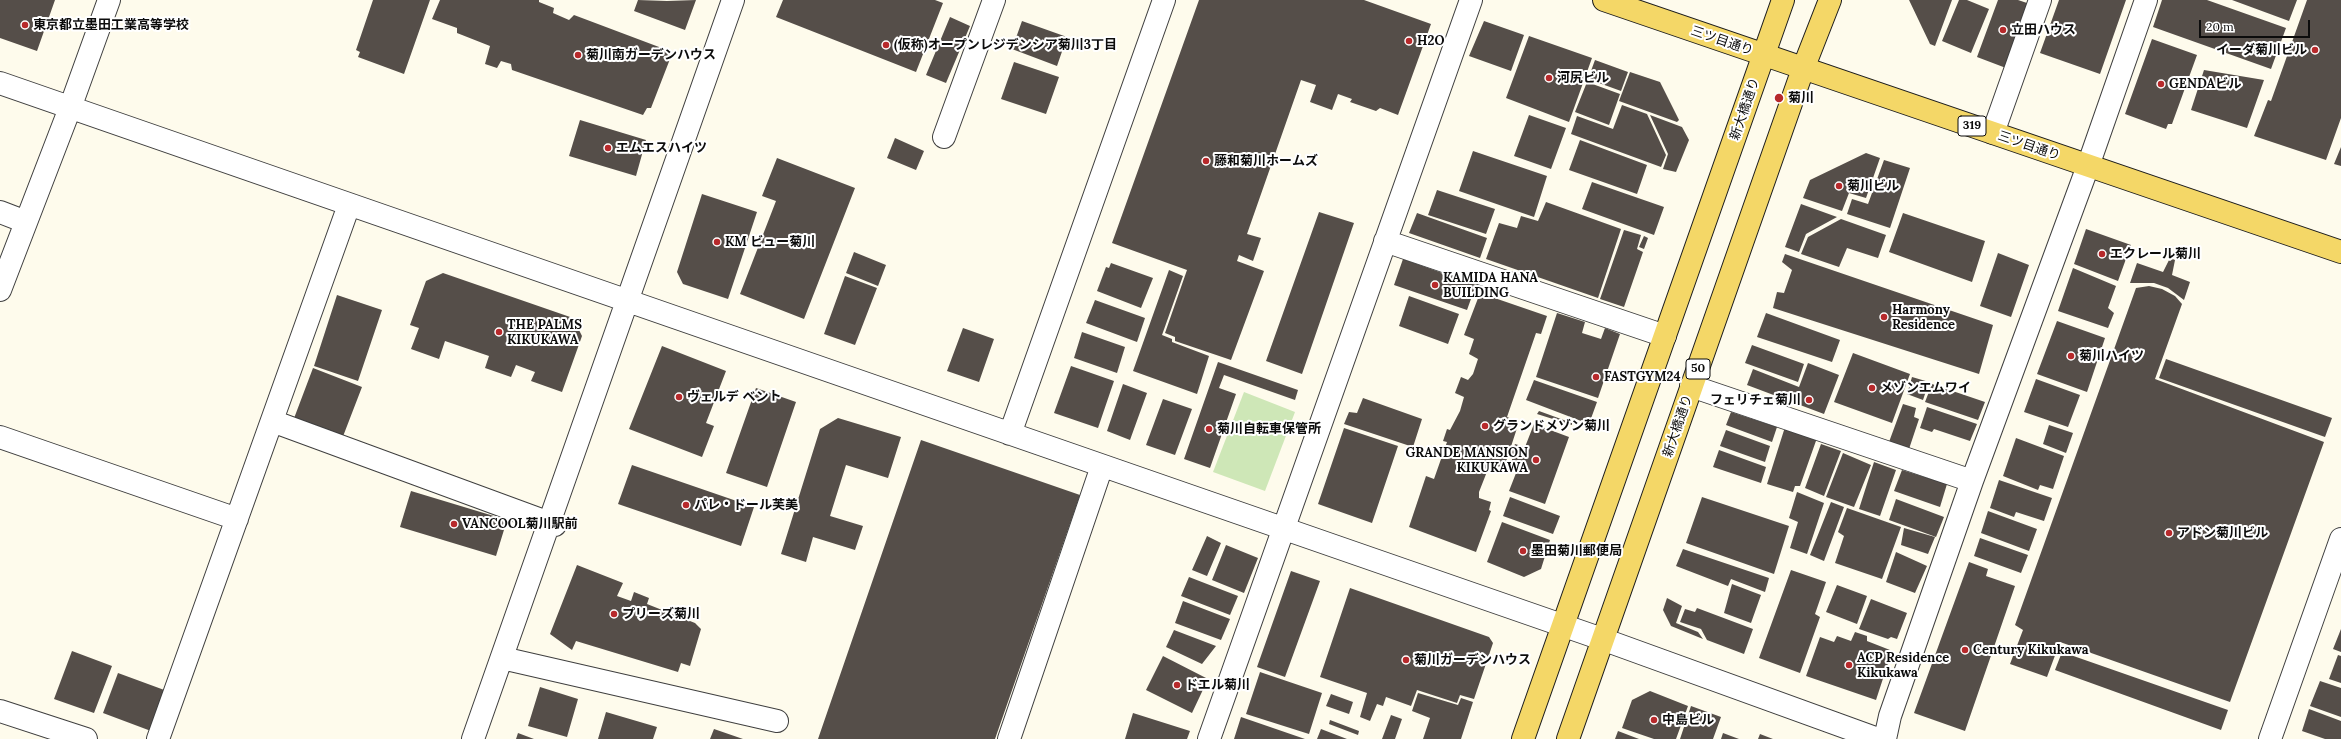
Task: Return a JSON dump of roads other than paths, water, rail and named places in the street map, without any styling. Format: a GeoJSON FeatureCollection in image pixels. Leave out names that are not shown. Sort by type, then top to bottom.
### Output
{"type":"FeatureCollection","features":[{"type":"Feature","properties":{"kind":"main road","name":"三ツ目通り"},"geometry":{"type":"LineString","coordinates":[[1604,0],[2341,252]]}},
{"type":"Feature","properties":{"kind":"main road","name":"新大橋通り"},"geometry":{"type":"LineString","coordinates":[[1523,739],[1784,0]]}},
{"type":"Feature","properties":{"kind":"main road","name":"新大橋通り"},"geometry":{"type":"LineString","coordinates":[[1568,739],[1803,69],[1830,0]]}},
{"type":"Feature","properties":{"kind":"street"},"geometry":{"type":"LineString","coordinates":[[0,290],[70,108],[109,0]]}},
{"type":"Feature","properties":{"kind":"street"},"geometry":{"type":"LineString","coordinates":[[474,739],[502,658],[552,524],[733,0]]}},
{"type":"Feature","properties":{"kind":"street"},"geometry":{"type":"LineString","coordinates":[[1010,434],[1164,0]]}},
{"type":"Feature","properties":{"kind":"street"},"geometry":{"type":"LineString","coordinates":[[1209,739],[1471,0]]}},
{"type":"Feature","properties":{"kind":"street"},"geometry":{"type":"LineString","coordinates":[[1993,133],[2040,0]]}},
{"type":"Feature","properties":{"kind":"street"},"geometry":{"type":"LineString","coordinates":[[1885,739],[1890,716],[1972,481],[2088,166],[2146,0]]}},
{"type":"Feature","properties":{"kind":"street"},"geometry":{"type":"LineString","coordinates":[[944,137],[986,2]]}},
{"type":"Feature","properties":{"kind":"street"},"geometry":{"type":"LineString","coordinates":[[0,83],[1562,625],[1878,739]]}},
{"type":"Feature","properties":{"kind":"street"},"geometry":{"type":"LineString","coordinates":[[158,739],[349,205]]}},
{"type":"Feature","properties":{"kind":"street"},"geometry":{"type":"LineString","coordinates":[[0,212],[26,222]]}},
{"type":"Feature","properties":{"kind":"street"},"geometry":{"type":"LineString","coordinates":[[1386,241],[1665,336]]}},
{"type":"Feature","properties":{"kind":"street"},"geometry":{"type":"LineString","coordinates":[[1692,386],[1972,481]]}},
{"type":"Feature","properties":{"kind":"street"},"geometry":{"type":"LineString","coordinates":[[272,421],[552,524]]}},
{"type":"Feature","properties":{"kind":"street"},"geometry":{"type":"LineString","coordinates":[[0,437],[237,519]]}},
{"type":"Feature","properties":{"kind":"street"},"geometry":{"type":"LineString","coordinates":[[1011,738],[1102,466]]}},
{"type":"Feature","properties":{"kind":"street"},"geometry":{"type":"LineString","coordinates":[[2270,739],[2341,539]]}},
{"type":"Feature","properties":{"kind":"street"},"geometry":{"type":"LineString","coordinates":[[502,658],[776,722]]}},
{"type":"Feature","properties":{"kind":"street"},"geometry":{"type":"LineString","coordinates":[[0,711],[86,739]]}},
{"type":"Feature","properties":{"kind":"place","name":"東京都立墨田工業高等学校"},"geometry":{"type":"Point","coordinates":[25,25]}},
{"type":"Feature","properties":{"kind":"place","name":"立田ハウス"},"geometry":{"type":"Point","coordinates":[2003,30]}},
{"type":"Feature","properties":{"kind":"place","name":"H2O"},"geometry":{"type":"Point","coordinates":[1409,41]}},
{"type":"Feature","properties":{"kind":"place","name":"(仮称)オープンレジデンシア菊川3丁目"},"geometry":{"type":"Point","coordinates":[886,45]}},
{"type":"Feature","properties":{"kind":"place","name":"イーダ菊川ビル"},"geometry":{"type":"Point","coordinates":[2315,50]}},
{"type":"Feature","properties":{"kind":"place","name":"菊川南ガーデンハウス"},"geometry":{"type":"Point","coordinates":[578,55]}},
{"type":"Feature","properties":{"kind":"place","name":"河尻ビル"},"geometry":{"type":"Point","coordinates":[1549,78]}},
{"type":"Feature","properties":{"kind":"place","name":"GENDAビル"},"geometry":{"type":"Point","coordinates":[2161,84]}},
{"type":"Feature","properties":{"kind":"place","name":"菊川"},"geometry":{"type":"Point","coordinates":[1779,98]}},
{"type":"Feature","properties":{"kind":"place","name":"エムエスハイツ"},"geometry":{"type":"Point","coordinates":[608,148]}},
{"type":"Feature","properties":{"kind":"place","name":"藤和菊川ホームズ"},"geometry":{"type":"Point","coordinates":[1206,161]}},
{"type":"Feature","properties":{"kind":"place","name":"菊川ビル"},"geometry":{"type":"Point","coordinates":[1839,186]}},
{"type":"Feature","properties":{"kind":"place","name":"KM ビュー菊川"},"geometry":{"type":"Point","coordinates":[717,242]}},
{"type":"Feature","properties":{"kind":"place","name":"エクレール菊川"},"geometry":{"type":"Point","coordinates":[2102,254]}},
{"type":"Feature","properties":{"kind":"place","name":"KAMIDA HANA BUILDING"},"geometry":{"type":"Point","coordinates":[1435,285]}},
{"type":"Feature","properties":{"kind":"place","name":"Harmony Residence"},"geometry":{"type":"Point","coordinates":[1884,317]}},
{"type":"Feature","properties":{"kind":"place","name":"THE PALMS KIKUKAWA"},"geometry":{"type":"Point","coordinates":[499,332]}},
{"type":"Feature","properties":{"kind":"place","name":"菊川ハイツ"},"geometry":{"type":"Point","coordinates":[2071,356]}},
{"type":"Feature","properties":{"kind":"place","name":"FASTGYM24"},"geometry":{"type":"Point","coordinates":[1596,377]}},
{"type":"Feature","properties":{"kind":"place","name":"メゾンエムワイ"},"geometry":{"type":"Point","coordinates":[1872,388]}},
{"type":"Feature","properties":{"kind":"place","name":"ヴェルデ ベント"},"geometry":{"type":"Point","coordinates":[679,397]}},
{"type":"Feature","properties":{"kind":"place","name":"フェリチェ菊川"},"geometry":{"type":"Point","coordinates":[1809,400]}},
{"type":"Feature","properties":{"kind":"place","name":"グランドメゾン菊川"},"geometry":{"type":"Point","coordinates":[1485,426]}},
{"type":"Feature","properties":{"kind":"place","name":"菊川自転車保管所"},"geometry":{"type":"Point","coordinates":[1209,429]}},
{"type":"Feature","properties":{"kind":"place","name":"GRANDE MANSION KIKUKAWA"},"geometry":{"type":"Point","coordinates":[1536,460]}},
{"type":"Feature","properties":{"kind":"place","name":"パレ・ドール芙美"},"geometry":{"type":"Point","coordinates":[686,505]}},
{"type":"Feature","properties":{"kind":"place","name":"VANCOOL菊川駅前"},"geometry":{"type":"Point","coordinates":[454,524]}},
{"type":"Feature","properties":{"kind":"place","name":"アドン菊川ビル"},"geometry":{"type":"Point","coordinates":[2169,533]}},
{"type":"Feature","properties":{"kind":"place","name":"墨田菊川郵便局"},"geometry":{"type":"Point","coordinates":[1523,551]}},
{"type":"Feature","properties":{"kind":"place","name":"プリーズ菊川"},"geometry":{"type":"Point","coordinates":[614,614]}},
{"type":"Feature","properties":{"kind":"place","name":"Century Kikukawa"},"geometry":{"type":"Point","coordinates":[1965,650]}},
{"type":"Feature","properties":{"kind":"place","name":"菊川ガーデンハウス"},"geometry":{"type":"Point","coordinates":[1406,660]}},
{"type":"Feature","properties":{"kind":"place","name":"ACP Residence Kikukawa"},"geometry":{"type":"Point","coordinates":[1849,665]}},
{"type":"Feature","properties":{"kind":"place","name":"ドエル菊川"},"geometry":{"type":"Point","coordinates":[1177,685]}},
{"type":"Feature","properties":{"kind":"place","name":"中島ビル"},"geometry":{"type":"Point","coordinates":[1654,720]}}]}
